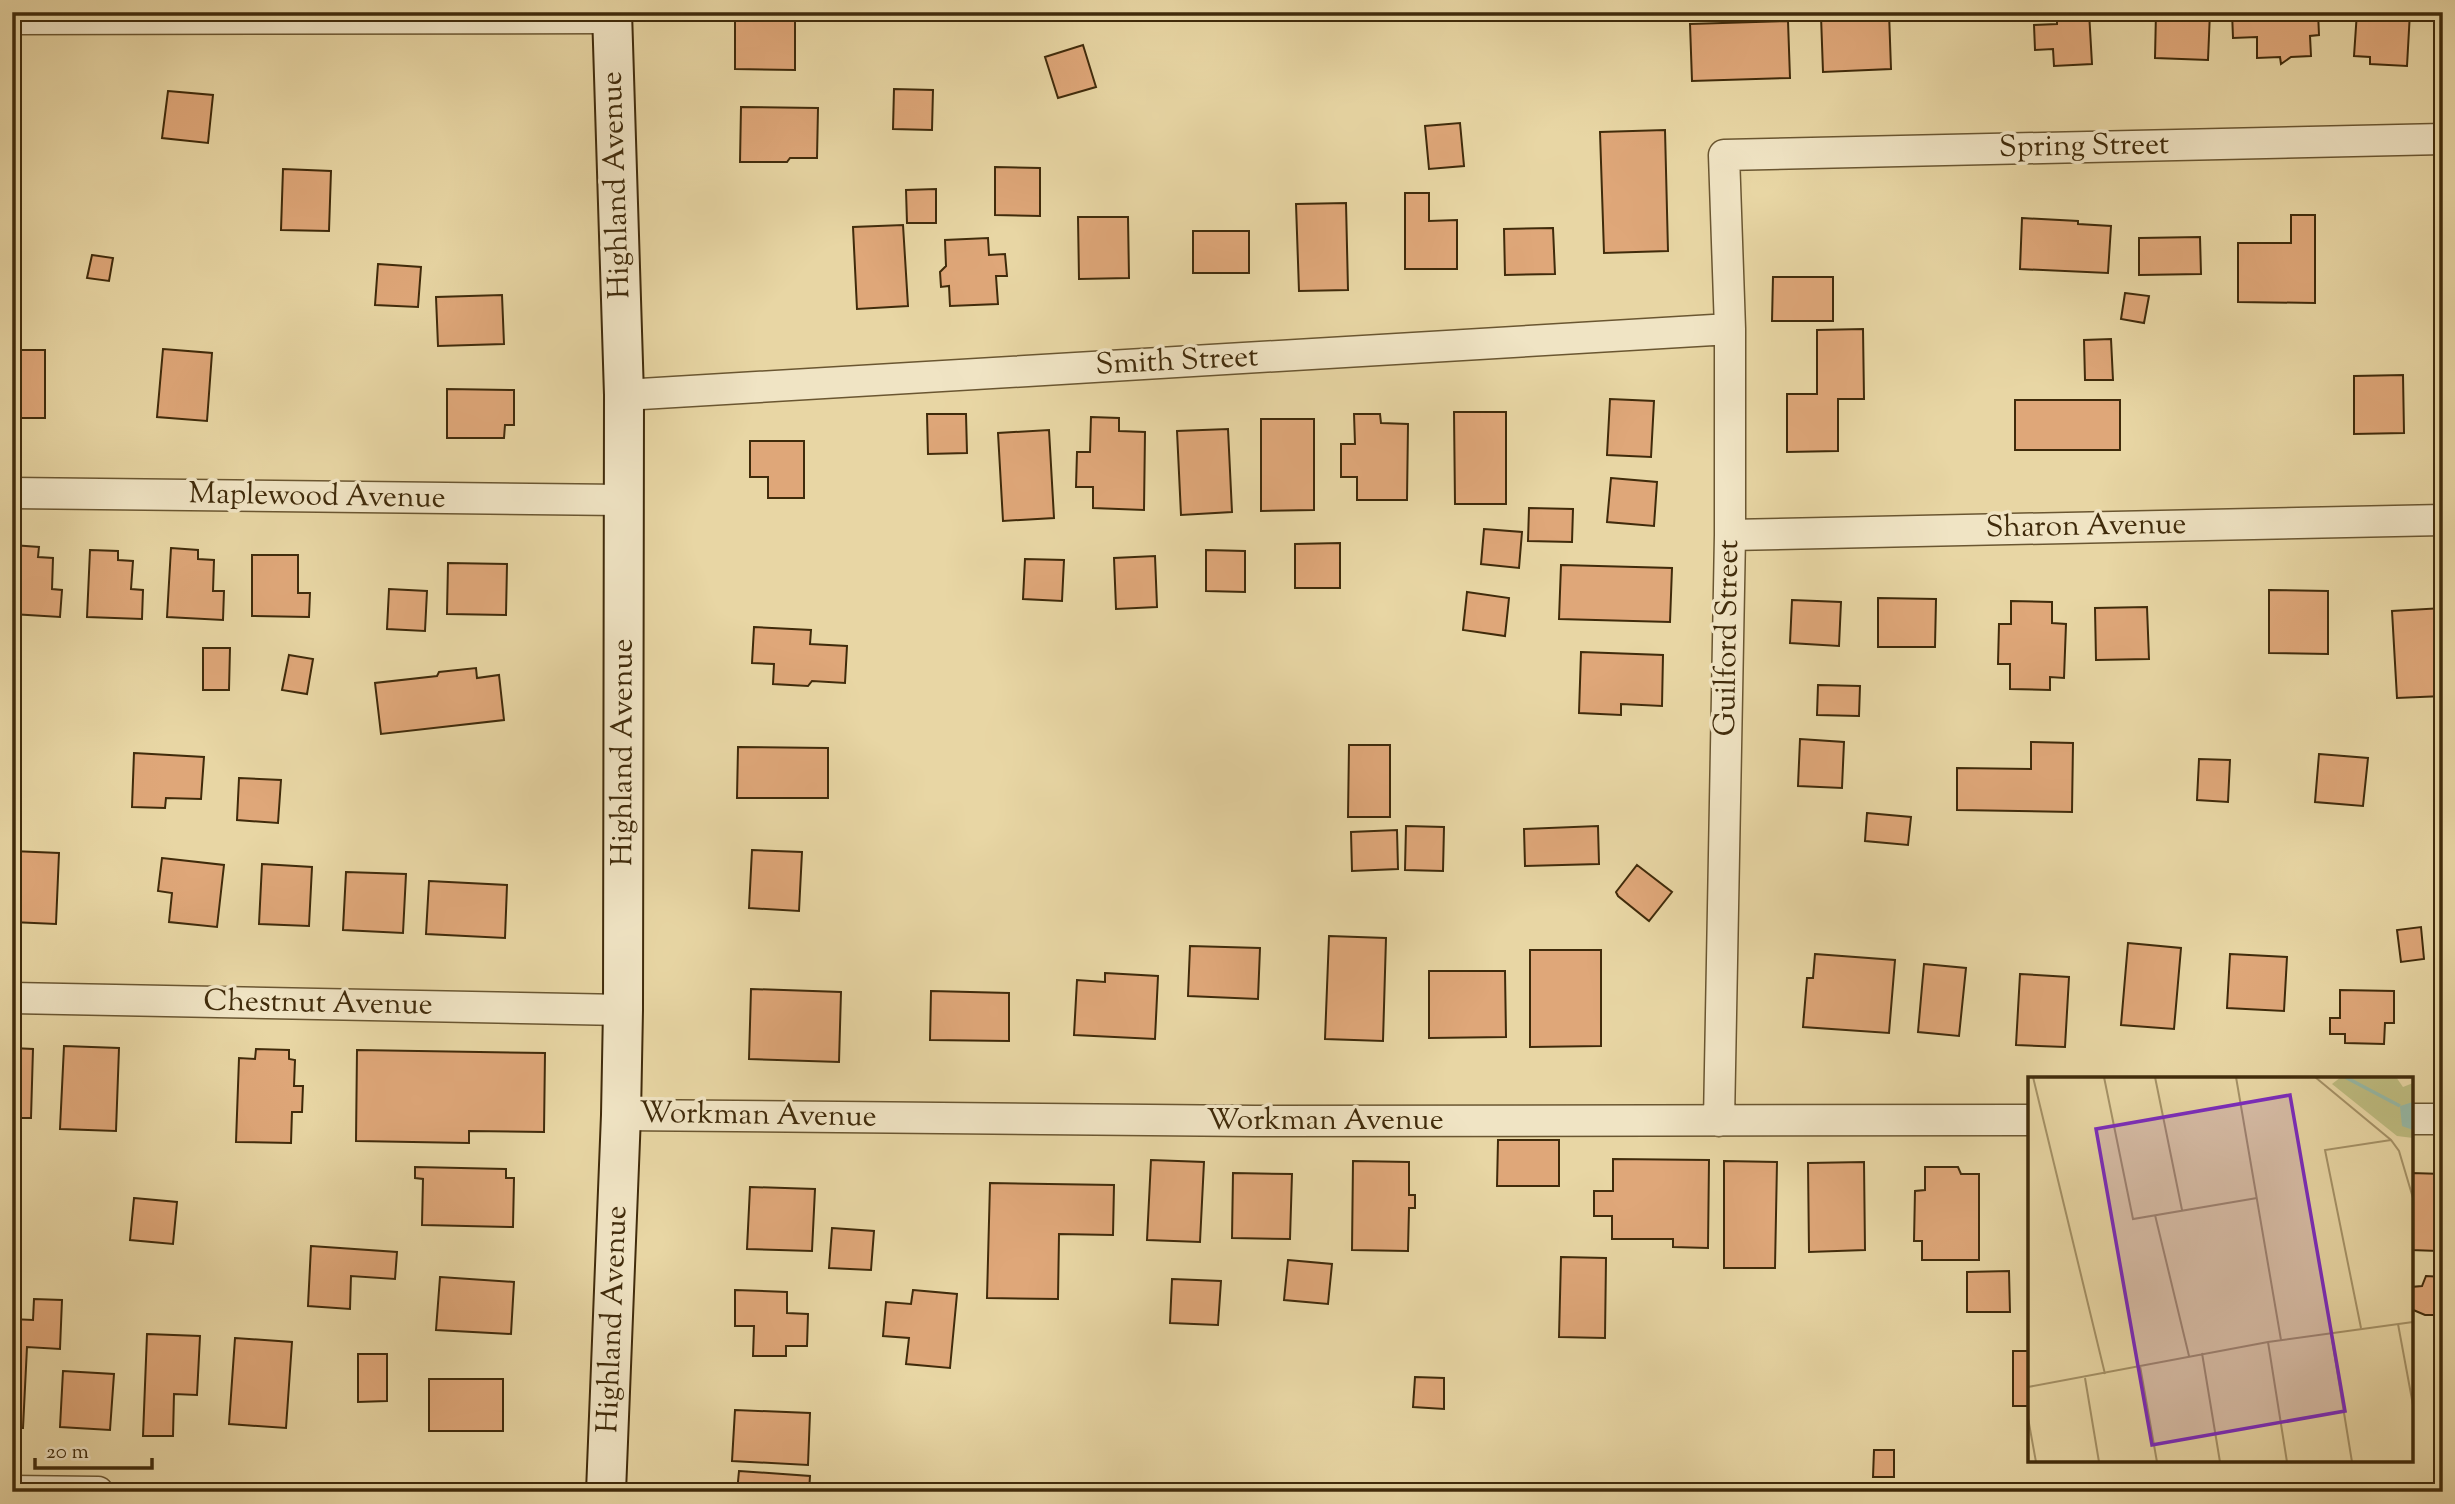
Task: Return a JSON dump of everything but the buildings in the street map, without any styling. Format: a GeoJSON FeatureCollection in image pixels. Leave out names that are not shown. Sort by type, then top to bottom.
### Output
{"type":"FeatureCollection","features":[{"type":"Feature","properties":{"kind":"street"},"geometry":{"type":"LineString","coordinates":[[12,19],[612,15]]}},
{"type":"Feature","properties":{"kind":"street","name":"Highland Avenue"},"geometry":{"type":"LineString","coordinates":[[606,1492],[623,1010],[624,395],[612,15]]}},
{"type":"Feature","properties":{"kind":"street","name":"Spring Street"},"geometry":{"type":"LineString","coordinates":[[1724,155],[2443,139]]}},
{"type":"Feature","properties":{"kind":"street","name":"Guilford Street"},"geometry":{"type":"LineString","coordinates":[[1719,1121],[1730,535],[1730,329],[1724,155]]}},
{"type":"Feature","properties":{"kind":"street","name":"Smith Street"},"geometry":{"type":"LineString","coordinates":[[624,395],[1730,329]]}},
{"type":"Feature","properties":{"kind":"street","name":"Maplewood Avenue"},"geometry":{"type":"LineString","coordinates":[[12,493],[622,500]]}},
{"type":"Feature","properties":{"kind":"street","name":"Sharon Avenue"},"geometry":{"type":"LineString","coordinates":[[1730,535],[2443,520]]}},
{"type":"Feature","properties":{"kind":"street","name":"Chestnut Avenue"},"geometry":{"type":"LineString","coordinates":[[12,998],[623,1010]]}},
{"type":"Feature","properties":{"kind":"street","name":"Workman Avenue"},"geometry":{"type":"LineString","coordinates":[[621,1115],[1255,1121],[2028,1120]]}},
{"type":"Feature","properties":{"kind":"street"},"geometry":{"type":"LineString","coordinates":[[2413,1119],[2443,1119]]}},
{"type":"Feature","properties":{"kind":"street"},"geometry":{"type":"LineString","coordinates":[[12,1491],[98,1492]]}}]}
